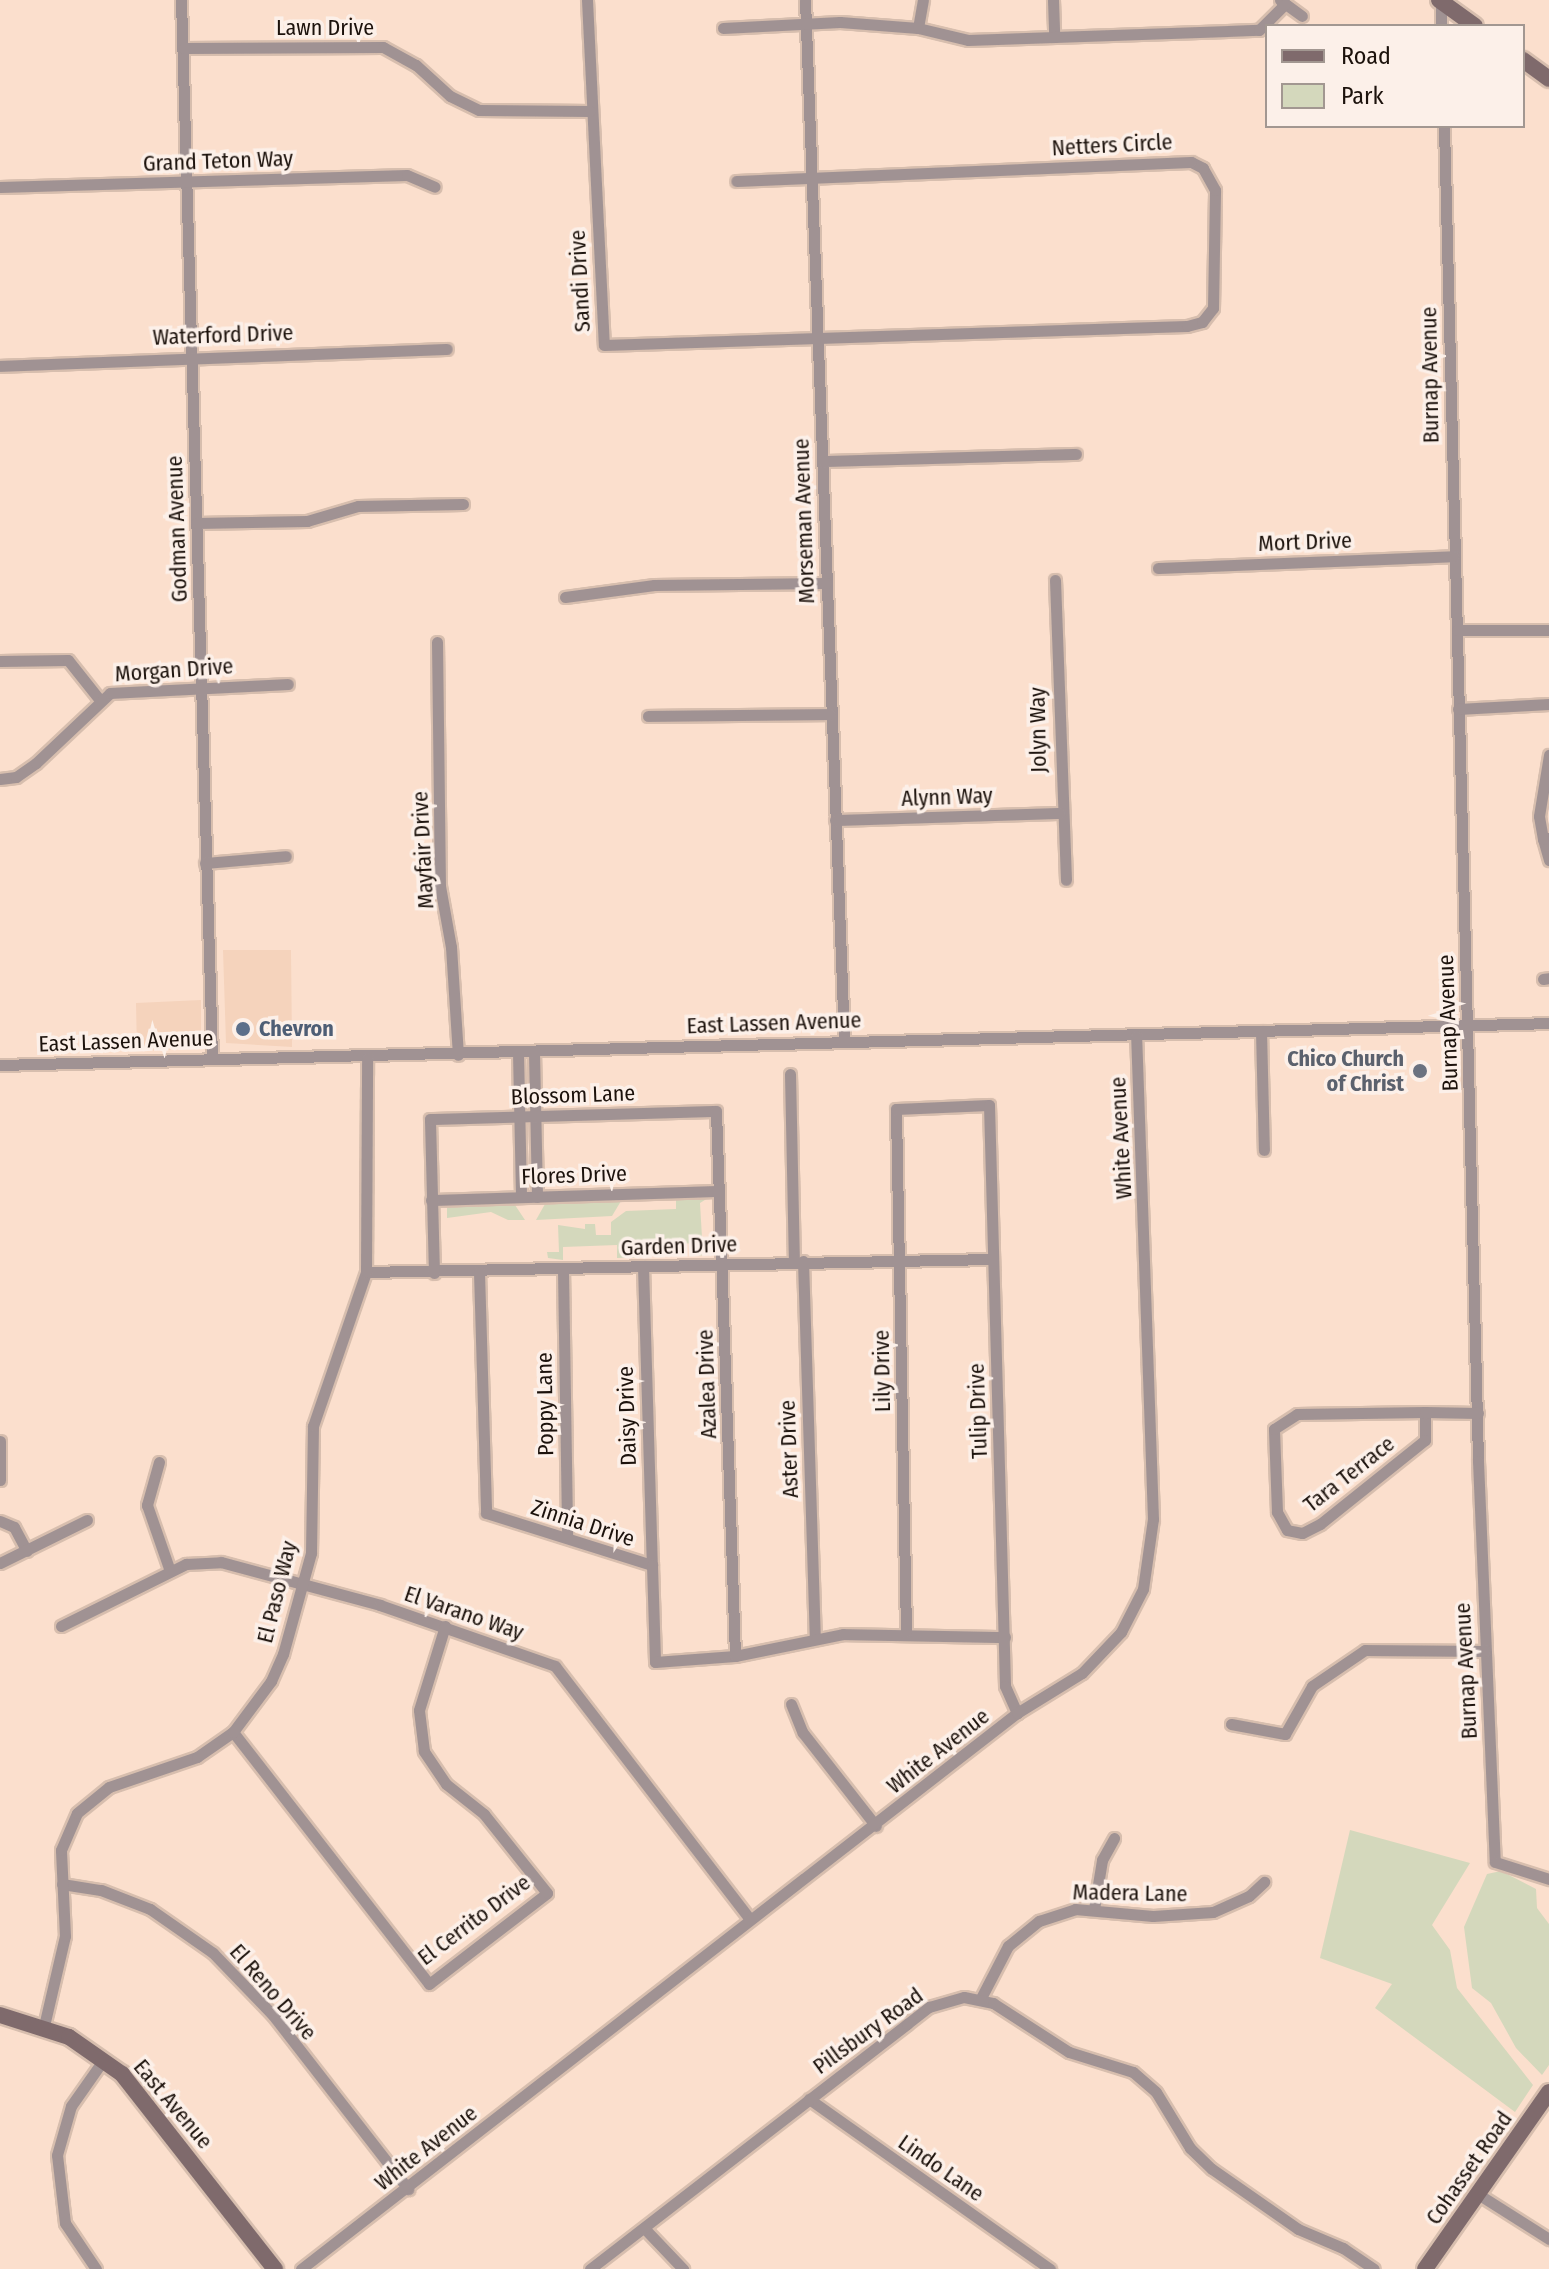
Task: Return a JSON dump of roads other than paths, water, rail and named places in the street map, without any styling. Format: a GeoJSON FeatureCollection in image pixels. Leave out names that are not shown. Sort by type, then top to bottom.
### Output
{"type":"FeatureCollection","features":[{"type":"Feature","properties":{"kind":"main road"},"geometry":{"type":"LineString","coordinates":[[1440,0],[1472,24]]}},
{"type":"Feature","properties":{"kind":"main road"},"geometry":{"type":"LineString","coordinates":[[1525,61],[1549,79]]}},
{"type":"Feature","properties":{"kind":"main road","name":"East Avenue"},"geometry":{"type":"LineString","coordinates":[[0,2015],[44,2026],[104,2059],[150,2105],[275,2269]]}},
{"type":"Feature","properties":{"kind":"main road","name":"Cohasset Road"},"geometry":{"type":"LineString","coordinates":[[1425,2269],[1549,2092]]}},
{"type":"Feature","properties":{"kind":"street","name":"Godman Avenue"},"geometry":{"type":"LineString","coordinates":[[181,0],[212,1058]]}},
{"type":"Feature","properties":{"kind":"street","name":"Sandi Drive"},"geometry":{"type":"LineString","coordinates":[[587,0],[590,111],[604,345],[818,335]]}},
{"type":"Feature","properties":{"kind":"street","name":"Morseman Avenue"},"geometry":{"type":"LineString","coordinates":[[805,0],[844,1041]]}},
{"type":"Feature","properties":{"kind":"street"},"geometry":{"type":"LineString","coordinates":[[918,28],[923,0]]}},
{"type":"Feature","properties":{"kind":"street"},"geometry":{"type":"LineString","coordinates":[[1053,0],[1054,37]]}},
{"type":"Feature","properties":{"kind":"street"},"geometry":{"type":"LineString","coordinates":[[1440,0],[1441,24]]}},
{"type":"Feature","properties":{"kind":"street"},"geometry":{"type":"LineString","coordinates":[[723,28],[806,27],[840,22],[918,28],[968,40],[1259,30],[1282,2],[1302,16]]}},
{"type":"Feature","properties":{"kind":"street","name":"Lawn Drive"},"geometry":{"type":"LineString","coordinates":[[184,48],[383,47],[416,65],[450,96],[479,110],[590,111]]}},
{"type":"Feature","properties":{"kind":"street","name":"Burnap Avenue"},"geometry":{"type":"LineString","coordinates":[[1444,128],[1478,1413],[1495,1862],[1549,1879]]}},
{"type":"Feature","properties":{"kind":"street","name":"Netters Circle"},"geometry":{"type":"LineString","coordinates":[[813,181],[1177,161],[1203,168],[1215,190],[1215,299],[1209,316],[1195,325],[818,335]]}},
{"type":"Feature","properties":{"kind":"street","name":"Grand Teton Way"},"geometry":{"type":"LineString","coordinates":[[0,187],[407,175],[435,187]]}},
{"type":"Feature","properties":{"kind":"street"},"geometry":{"type":"LineString","coordinates":[[736,181],[813,181]]}},
{"type":"Feature","properties":{"kind":"street","name":"Waterford Drive"},"geometry":{"type":"LineString","coordinates":[[0,366],[191,355],[447,349]]}},
{"type":"Feature","properties":{"kind":"street"},"geometry":{"type":"LineString","coordinates":[[823,461],[1076,454]]}},
{"type":"Feature","properties":{"kind":"street"},"geometry":{"type":"LineString","coordinates":[[196,523],[307,521],[358,506],[463,504]]}},
{"type":"Feature","properties":{"kind":"street","name":"Mort Drive"},"geometry":{"type":"LineString","coordinates":[[1158,568],[1454,556]]}},
{"type":"Feature","properties":{"kind":"street","name":"Jolyn Way"},"geometry":{"type":"LineString","coordinates":[[1055,580],[1060,813],[1066,880]]}},
{"type":"Feature","properties":{"kind":"street"},"geometry":{"type":"LineString","coordinates":[[565,597],[625,593],[654,585],[826,583]]}},
{"type":"Feature","properties":{"kind":"street"},"geometry":{"type":"LineString","coordinates":[[1457,630],[1549,630]]}},
{"type":"Feature","properties":{"kind":"street","name":"Mayfair Drive"},"geometry":{"type":"LineString","coordinates":[[437,642],[440,886],[451,947],[458,1055]]}},
{"type":"Feature","properties":{"kind":"street"},"geometry":{"type":"LineString","coordinates":[[0,661],[68,660],[99,699]]}},
{"type":"Feature","properties":{"kind":"street","name":"Morgan Drive"},"geometry":{"type":"LineString","coordinates":[[0,779],[16,777],[36,763],[99,699],[110,693],[288,684]]}},
{"type":"Feature","properties":{"kind":"street"},"geometry":{"type":"LineString","coordinates":[[1458,709],[1549,704]]}},
{"type":"Feature","properties":{"kind":"street"},"geometry":{"type":"LineString","coordinates":[[648,716],[830,714]]}},
{"type":"Feature","properties":{"kind":"street"},"geometry":{"type":"LineString","coordinates":[[1549,755],[1539,816],[1549,860]]}},
{"type":"Feature","properties":{"kind":"street","name":"Alynn Way"},"geometry":{"type":"LineString","coordinates":[[835,820],[1060,813]]}},
{"type":"Feature","properties":{"kind":"street"},"geometry":{"type":"LineString","coordinates":[[205,863],[286,856]]}},
{"type":"Feature","properties":{"kind":"street","name":"East Lassen Avenue"},"geometry":{"type":"LineString","coordinates":[[0,1065],[212,1058],[367,1058],[844,1041],[1136,1036],[1468,1022],[1549,1023]]}},
{"type":"Feature","properties":{"kind":"street"},"geometry":{"type":"LineString","coordinates":[[1261,1031],[1264,1150]]}},
{"type":"Feature","properties":{"kind":"street","name":"White Avenue"},"geometry":{"type":"LineString","coordinates":[[301,2269],[408,2189],[749,1918],[876,1826],[1017,1713],[1082,1673],[1121,1632],[1150,1561],[1136,1036]]}},
{"type":"Feature","properties":{"kind":"street"},"geometry":{"type":"LineString","coordinates":[[518,1052],[521,1197]]}},
{"type":"Feature","properties":{"kind":"street"},"geometry":{"type":"LineString","coordinates":[[534,1052],[537,1197]]}},
{"type":"Feature","properties":{"kind":"street","name":"El Paso Way"},"geometry":{"type":"LineString","coordinates":[[44,2026],[65,1936],[62,1884],[67,1830],[94,1796],[131,1777],[197,1757],[233,1732],[271,1681],[311,1553],[313,1426],[366,1272],[367,1058]]}},
{"type":"Feature","properties":{"kind":"street","name":"Aster Drive"},"geometry":{"type":"LineString","coordinates":[[790,1074],[815,1637]]}},
{"type":"Feature","properties":{"kind":"street","name":"Tulip Drive"},"geometry":{"type":"LineString","coordinates":[[989,1105],[1005,1686],[1017,1713]]}},
{"type":"Feature","properties":{"kind":"street","name":"Lily Drive"},"geometry":{"type":"LineString","coordinates":[[906,1632],[896,1109],[989,1105]]}},
{"type":"Feature","properties":{"kind":"street","name":"Blossom Lane"},"geometry":{"type":"LineString","coordinates":[[431,1200],[430,1119],[716,1111]]}},
{"type":"Feature","properties":{"kind":"street","name":"Azalea Drive"},"geometry":{"type":"LineString","coordinates":[[716,1111],[724,1264],[735,1656]]}},
{"type":"Feature","properties":{"kind":"street","name":"Flores Drive"},"geometry":{"type":"LineString","coordinates":[[431,1200],[719,1191]]}},
{"type":"Feature","properties":{"kind":"street"},"geometry":{"type":"LineString","coordinates":[[431,1200],[434,1273]]}},
{"type":"Feature","properties":{"kind":"street","name":"Garden Drive"},"geometry":{"type":"LineString","coordinates":[[366,1272],[434,1273],[799,1261],[993,1259]]}},
{"type":"Feature","properties":{"kind":"street","name":"Daisy Drive"},"geometry":{"type":"LineString","coordinates":[[643,1266],[652,1565]]}},
{"type":"Feature","properties":{"kind":"street","name":"Poppy Lane"},"geometry":{"type":"LineString","coordinates":[[563,1270],[567,1537]]}},
{"type":"Feature","properties":{"kind":"street","name":"Zinnia Drive"},"geometry":{"type":"LineString","coordinates":[[479,1272],[486,1513],[652,1565],[655,1662],[735,1656],[815,1637],[906,1632],[1005,1637]]}},
{"type":"Feature","properties":{"kind":"street","name":"Tara Terrace"},"geometry":{"type":"LineString","coordinates":[[1425,1412],[1425,1440],[1320,1524],[1302,1533],[1287,1530],[1277,1512],[1274,1429],[1297,1414],[1425,1412],[1478,1413]]}},
{"type":"Feature","properties":{"kind":"street"},"geometry":{"type":"LineString","coordinates":[[0,1441],[0,1480]]}},
{"type":"Feature","properties":{"kind":"street"},"geometry":{"type":"LineString","coordinates":[[159,1462],[147,1505],[170,1571]]}},
{"type":"Feature","properties":{"kind":"street"},"geometry":{"type":"LineString","coordinates":[[0,1563],[87,1520]]}},
{"type":"Feature","properties":{"kind":"street"},"geometry":{"type":"LineString","coordinates":[[0,1521],[14,1527],[27,1551]]}},
{"type":"Feature","properties":{"kind":"street","name":"El Varano Way"},"geometry":{"type":"LineString","coordinates":[[61,1626],[170,1571],[221,1562],[304,1582],[445,1626],[555,1666],[749,1918]]}},
{"type":"Feature","properties":{"kind":"street","name":"El Cerrito Drive"},"geometry":{"type":"LineString","coordinates":[[233,1732],[429,1984],[547,1893],[484,1814],[446,1784],[424,1751],[419,1710],[445,1626]]}},
{"type":"Feature","properties":{"kind":"street"},"geometry":{"type":"LineString","coordinates":[[1231,1724],[1285,1734],[1312,1686],[1365,1650],[1485,1651]]}},
{"type":"Feature","properties":{"kind":"street"},"geometry":{"type":"LineString","coordinates":[[791,1704],[803,1733],[876,1826]]}},
{"type":"Feature","properties":{"kind":"street"},"geometry":{"type":"LineString","coordinates":[[1094,1909],[1102,1860],[1114,1838]]}},
{"type":"Feature","properties":{"kind":"street","name":"Madera Lane"},"geometry":{"type":"LineString","coordinates":[[981,1998],[997,1961],[1021,1932],[1057,1913],[1094,1909],[1153,1916],[1203,1914],[1231,1906],[1264,1882]]}},
{"type":"Feature","properties":{"kind":"street","name":"El Reno Drive"},"geometry":{"type":"LineString","coordinates":[[62,1884],[101,1890],[150,1909],[235,1972],[408,2189]]}},
{"type":"Feature","properties":{"kind":"street"},"geometry":{"type":"LineString","coordinates":[[981,1998],[1069,2052],[1121,2067],[1145,2081],[1205,2164],[1298,2229],[1343,2248],[1374,2269]]}},
{"type":"Feature","properties":{"kind":"street","name":"Pillsbury Road"},"geometry":{"type":"LineString","coordinates":[[590,2269],[929,2007],[981,1998]]}},
{"type":"Feature","properties":{"kind":"street"},"geometry":{"type":"LineString","coordinates":[[96,2269],[65,2223],[57,2155],[71,2106],[104,2059]]}},
{"type":"Feature","properties":{"kind":"street","name":"Lindo Lane"},"geometry":{"type":"LineString","coordinates":[[809,2099],[1050,2269]]}},
{"type":"Feature","properties":{"kind":"street"},"geometry":{"type":"LineString","coordinates":[[1478,2194],[1549,2239]]}},
{"type":"Feature","properties":{"kind":"street"},"geometry":{"type":"LineString","coordinates":[[644,2228],[683,2269]]}},
{"type":"Feature","properties":{"kind":"place","name":"Chevron"},"geometry":{"type":"Point","coordinates":[243,1029]}},
{"type":"Feature","properties":{"kind":"place","name":"Chico Church of Christ"},"geometry":{"type":"Point","coordinates":[1420,1071]}}]}
